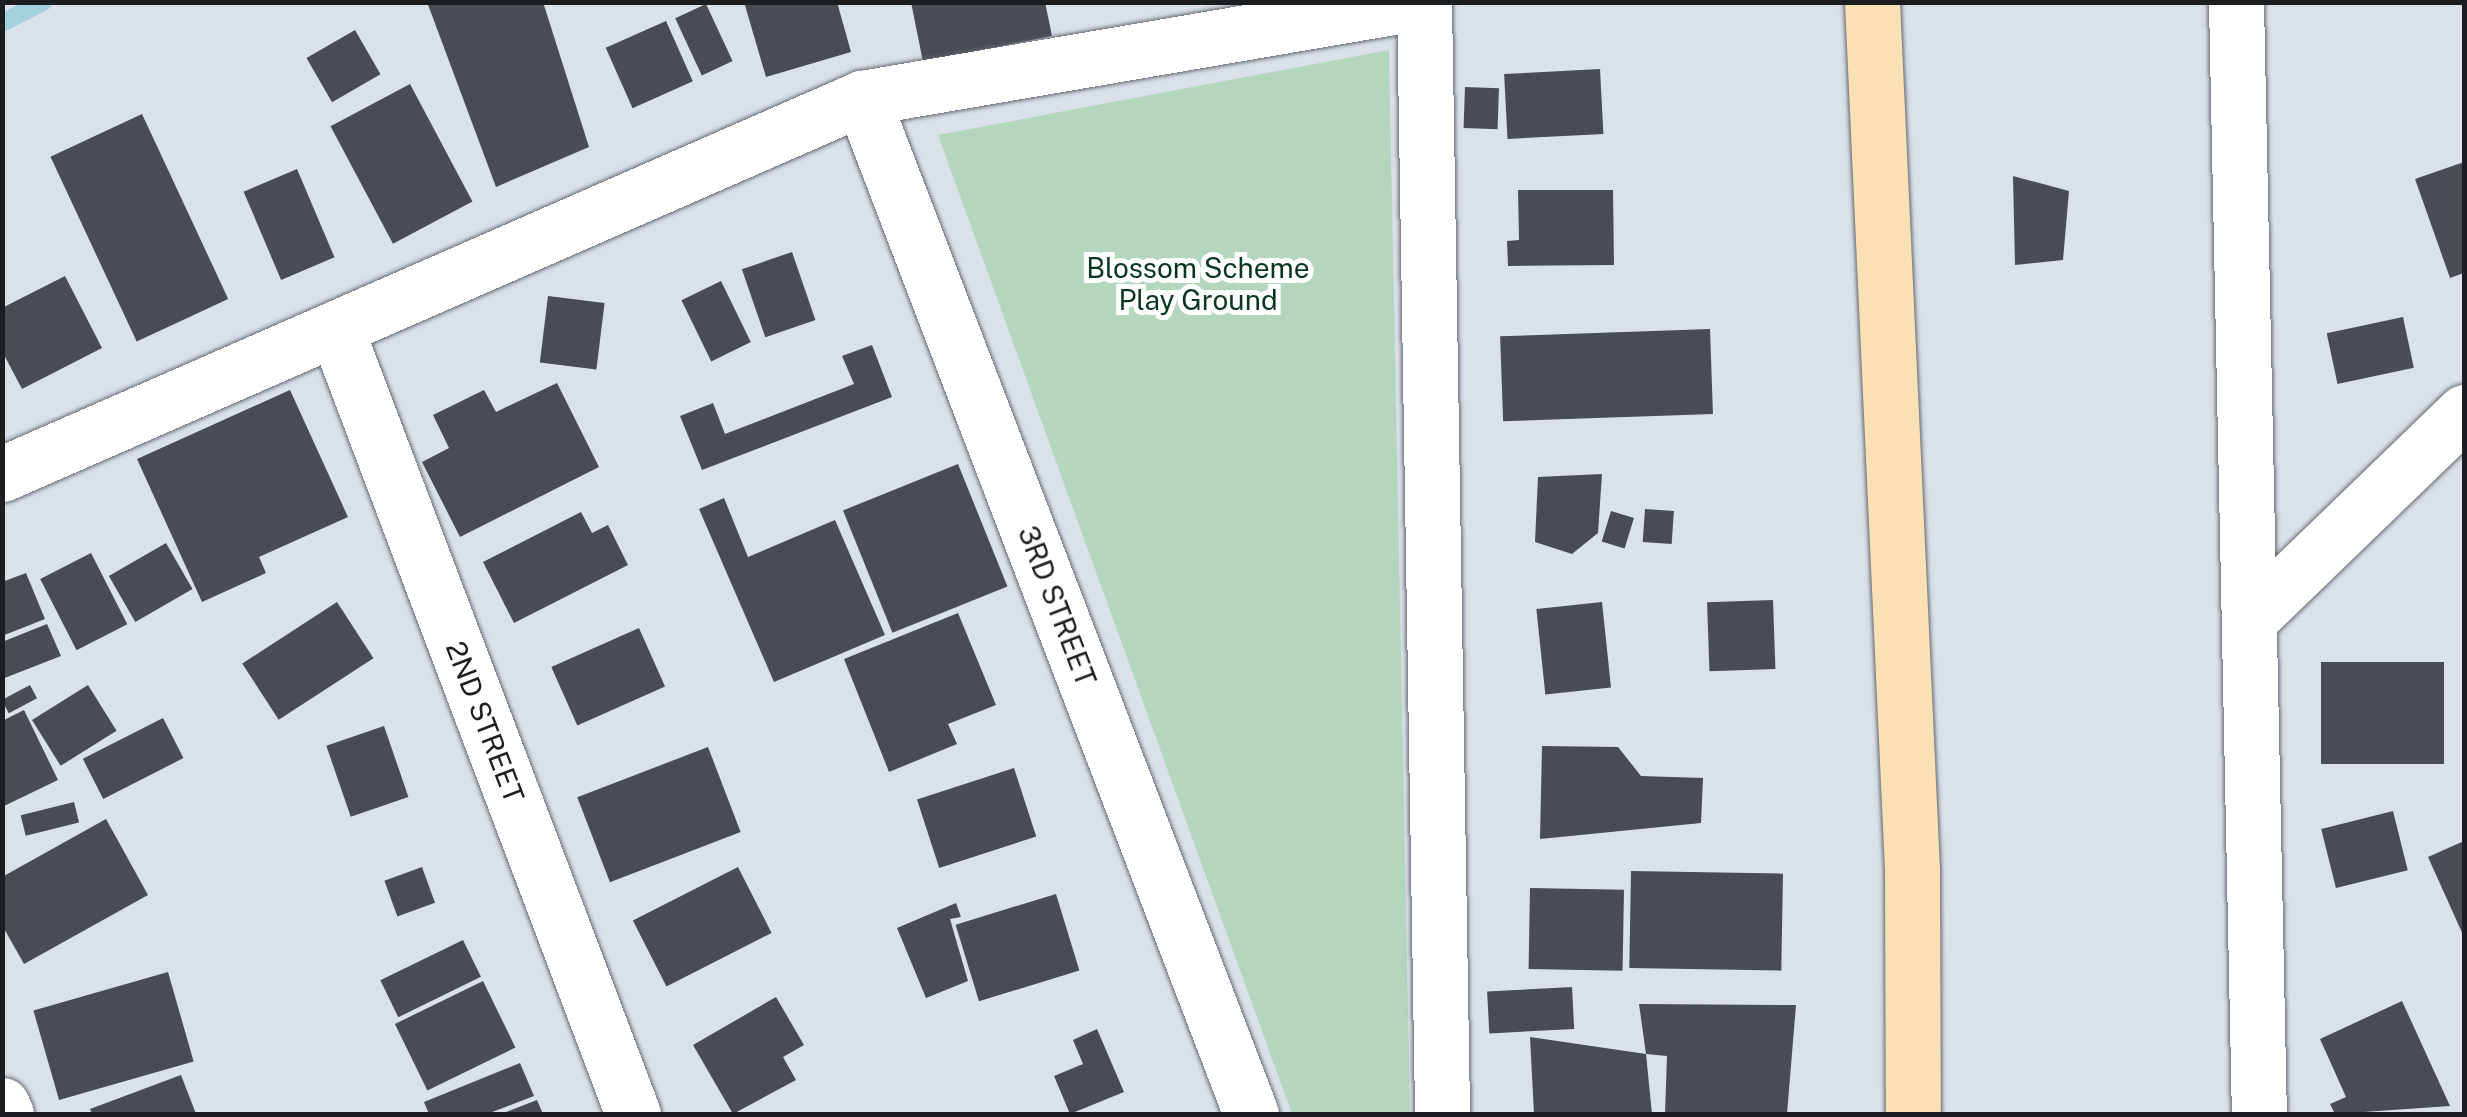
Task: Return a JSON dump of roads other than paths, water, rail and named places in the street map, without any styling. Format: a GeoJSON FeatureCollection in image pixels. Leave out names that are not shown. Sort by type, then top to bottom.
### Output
{"type":"FeatureCollection","features":[{"type":"Feature","properties":{"kind":"main road"},"geometry":{"type":"LineString","coordinates":[[1873,4],[1912,872],[1913,1114]]}},
{"type":"Feature","properties":{"kind":"street"},"geometry":{"type":"LineString","coordinates":[[2,474],[862,98],[1423,2],[1442,1114]]}},
{"type":"Feature","properties":{"kind":"street"},"geometry":{"type":"LineString","coordinates":[[2236,2],[2259,1114]]}},
{"type":"Feature","properties":{"kind":"street","name":"3RD STREET"},"geometry":{"type":"LineString","coordinates":[[862,98],[1251,1114]]}},
{"type":"Feature","properties":{"kind":"street","name":"2ND STREET"},"geometry":{"type":"LineString","coordinates":[[336,329],[632,1114]]}},
{"type":"Feature","properties":{"kind":"street"},"geometry":{"type":"LineString","coordinates":[[2250,619],[2464,412]]}},
{"type":"Feature","properties":{"kind":"street"},"geometry":{"type":"LineString","coordinates":[[2,1105],[6,1114]]}},
{"type":"Feature","properties":{"kind":"waterway"},"geometry":{"type":"LineString","coordinates":[[2,23],[43,2]]}},
{"type":"Feature","properties":{"kind":"park label","name":"Blossom Scheme Play Ground"},"geometry":{"type":"Point","coordinates":[1198,284]}}]}
